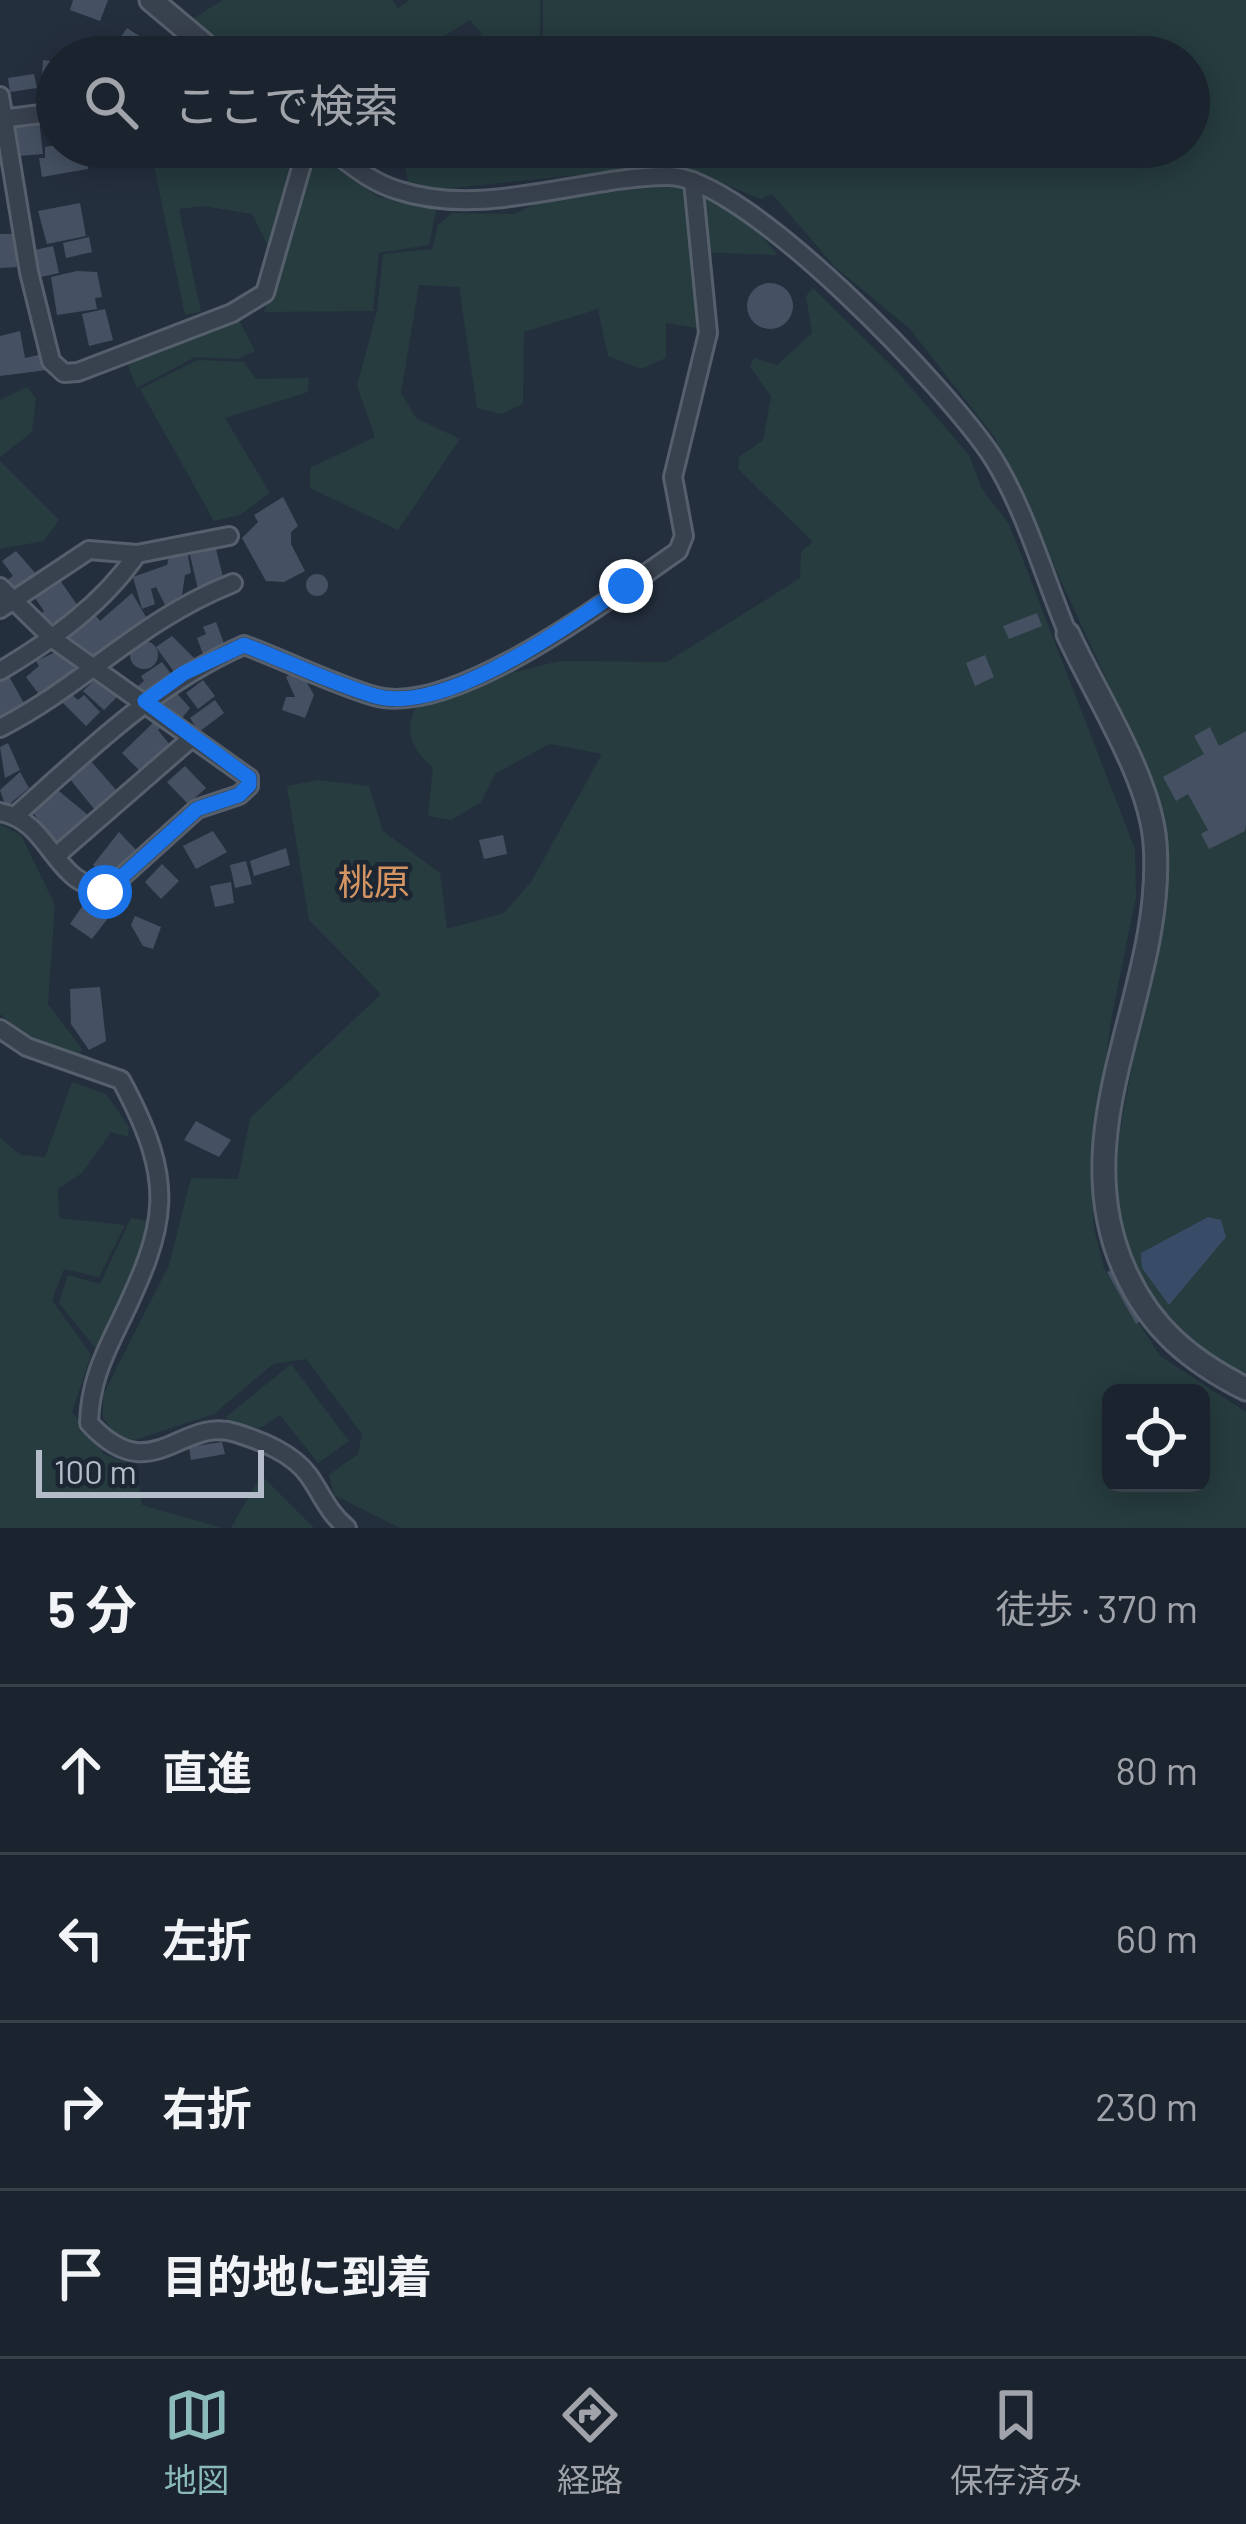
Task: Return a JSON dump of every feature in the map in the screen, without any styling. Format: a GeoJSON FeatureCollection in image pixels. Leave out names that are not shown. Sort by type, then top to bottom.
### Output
{"type":"FeatureCollection","features":[{"type":"Feature","properties":{"kind":"street"},"geometry":{"type":"LineString","coordinates":[[151,0],[194,36]]}},
{"type":"Feature","properties":{"kind":"street"},"geometry":{"type":"LineString","coordinates":[[0,96],[6,185],[51,361],[64,373],[78,373],[232,313],[265,293],[301,168]]}},
{"type":"Feature","properties":{"kind":"street"},"geometry":{"type":"LineString","coordinates":[[4,118],[36,114]]}},
{"type":"Feature","properties":{"kind":"street"},"geometry":{"type":"LineString","coordinates":[[360,168],[393,189],[443,199],[673,176],[693,181],[737,201],[782,239],[967,421],[996,463],[1068,634],[1142,787],[1155,840],[1154,906],[1105,1124],[1103,1207],[1124,1267],[1159,1327],[1194,1360],[1246,1389]]}},
{"type":"Feature","properties":{"kind":"street"},"geometry":{"type":"LineString","coordinates":[[229,536],[137,554],[89,550],[4,599],[53,639],[94,664],[145,701],[187,734],[249,778],[239,795],[197,809],[105,892],[79,880],[43,837],[8,813],[145,701],[184,673],[244,645],[377,697],[405,697],[480,677],[537,649],[678,551],[684,536],[673,477],[708,333],[693,181]]}},
{"type":"Feature","properties":{"kind":"street"},"geometry":{"type":"LineString","coordinates":[[0,671],[53,639],[119,580],[137,554]]}},
{"type":"Feature","properties":{"kind":"street"},"geometry":{"type":"LineString","coordinates":[[0,728],[53,701],[160,615],[233,583]]}},
{"type":"Feature","properties":{"kind":"street"},"geometry":{"type":"LineString","coordinates":[[56,856],[186,743],[187,734]]}},
{"type":"Feature","properties":{"kind":"street"},"geometry":{"type":"LineString","coordinates":[[0,1029],[27,1047],[121,1080],[138,1111],[161,1187],[152,1255],[90,1388],[88,1423],[111,1446],[135,1454],[229,1430],[269,1446],[309,1476],[322,1507],[347,1528]]}},
{"type":"Feature","properties":{"kind":"green space"},"geometry":{"type":"Polygon","coordinates":[[[223,0],[392,0],[398,8],[409,0],[540,0],[540,36],[480,36],[470,20],[444,36],[213,36],[192,19],[223,0]]]}},
{"type":"Feature","properties":{"kind":"green space"},"geometry":{"type":"Polygon","coordinates":[[[543,0],[1246,0],[1246,1375],[1211,1361],[1173,1329],[1142,1287],[1118,1226],[1112,1174],[1169,866],[1151,776],[995,438],[910,329],[835,267],[772,194],[761,199],[684,168],[1210,168],[1210,36],[543,36],[543,0]]]}},
{"type":"Feature","properties":{"kind":"green space"},"geometry":{"type":"Polygon","coordinates":[[[154,168],[292,168],[269,248],[252,214],[204,206],[179,209],[201,312],[185,315],[154,168]]]}},
{"type":"Feature","properties":{"kind":"green space"},"geometry":{"type":"Polygon","coordinates":[[[308,168],[336,168],[379,197],[436,210],[429,245],[379,253],[373,311],[264,312],[308,168]]]}},
{"type":"Feature","properties":{"kind":"green space"},"geometry":{"type":"Polygon","coordinates":[[[406,168],[646,168],[440,189],[408,184],[406,168]]]}},
{"type":"Feature","properties":{"kind":"green space"},"geometry":{"type":"Polygon","coordinates":[[[678,185],[743,215],[778,255],[693,252],[698,328],[666,323],[666,358],[641,369],[608,356],[598,309],[524,332],[523,404],[502,414],[477,408],[459,287],[419,285],[401,393],[416,418],[460,439],[398,530],[310,488],[310,468],[375,437],[357,386],[377,311],[383,254],[432,249],[438,225],[452,213],[515,214],[545,199],[678,185]]]}},
{"type":"Feature","properties":{"kind":"green space"},"geometry":{"type":"Polygon","coordinates":[[[813,288],[895,369],[969,455],[982,489],[1009,524],[1135,849],[1136,897],[1112,1015],[1091,1166],[1094,1228],[1104,1268],[1160,1356],[1203,1384],[1102,1384],[1102,1492],[1210,1492],[1210,1389],[1246,1412],[1246,1528],[400,1528],[334,1495],[329,1475],[358,1454],[362,1434],[306,1359],[273,1364],[214,1414],[135,1440],[117,1436],[103,1418],[103,1395],[169,1265],[191,1178],[238,1179],[250,1118],[381,994],[309,920],[287,786],[318,780],[369,786],[383,831],[440,873],[447,929],[504,913],[531,882],[602,754],[550,744],[496,773],[481,802],[451,820],[428,816],[433,767],[413,742],[413,714],[425,695],[559,661],[667,662],[800,578],[801,552],[813,542],[738,469],[739,457],[763,440],[771,397],[750,366],[754,358],[777,365],[812,333],[806,296],[813,288]]]}},
{"type":"Feature","properties":{"kind":"green space"},"geometry":{"type":"Polygon","coordinates":[[[237,316],[255,351],[238,359],[195,357],[137,388],[125,358],[237,316]]]}},
{"type":"Feature","properties":{"kind":"green space"},"geometry":{"type":"Polygon","coordinates":[[[197,360],[244,362],[256,379],[309,378],[308,392],[225,418],[270,493],[240,515],[214,521],[140,389],[197,360]]]}},
{"type":"Feature","properties":{"kind":"green space"},"geometry":{"type":"Polygon","coordinates":[[[27,387],[36,398],[32,432],[0,457],[0,400],[27,387]]]}},
{"type":"Feature","properties":{"kind":"green space"},"geometry":{"type":"Polygon","coordinates":[[[0,461],[59,520],[44,541],[0,549],[0,461]]]}},
{"type":"Feature","properties":{"kind":"green space"},"geometry":{"type":"Polygon","coordinates":[[[0,824],[21,835],[55,905],[48,1004],[82,1049],[79,1057],[33,1041],[0,1014],[0,824]]]}},
{"type":"Feature","properties":{"kind":"green space"},"geometry":{"type":"Polygon","coordinates":[[[72,1082],[106,1094],[129,1127],[128,1137],[111,1132],[82,1173],[58,1189],[59,1218],[125,1225],[99,1277],[64,1269],[52,1300],[91,1355],[72,1412],[104,1454],[136,1467],[142,1505],[223,1528],[0,1528],[0,1138],[21,1155],[45,1157],[72,1082]]]}},
{"type":"Feature","properties":{"kind":"green space"},"geometry":{"type":"Polygon","coordinates":[[[131,1218],[154,1222],[100,1354],[59,1303],[68,1275],[100,1284],[131,1218]]]}},
{"type":"Feature","properties":{"kind":"green space"},"geometry":{"type":"Polygon","coordinates":[[[291,1364],[349,1441],[318,1463],[280,1415],[260,1428],[230,1424],[226,1417],[291,1364]]]}},
{"type":"Feature","properties":{"kind":"green space"},"geometry":{"type":"Polygon","coordinates":[[[261,1475],[314,1528],[231,1528],[261,1475]]]}},
{"type":"Feature","properties":{"kind":"water"},"geometry":{"type":"Polygon","coordinates":[[[1208,1217],[1221,1220],[1226,1237],[1169,1305],[1142,1268],[1141,1253],[1208,1217]]]}},
{"type":"Feature","properties":{"kind":"building"},"geometry":{"type":"Polygon","coordinates":[[[73,0],[108,0],[100,21],[70,10],[73,0]]]}},
{"type":"Feature","properties":{"kind":"building"},"geometry":{"type":"Polygon","coordinates":[[[34,74],[36,88],[10,92],[8,78],[34,74]]]}},
{"type":"Feature","properties":{"kind":"building"},"geometry":{"type":"Polygon","coordinates":[[[36,119],[36,155],[18,156],[16,121],[36,119]]]}},
{"type":"Feature","properties":{"kind":"building"},"geometry":{"type":"Polygon","coordinates":[[[41,168],[88,168],[88,169],[42,177],[41,168]]]}},
{"type":"Feature","properties":{"kind":"building"},"geometry":{"type":"Polygon","coordinates":[[[80,203],[86,236],[47,244],[38,211],[80,203]]]}},
{"type":"Feature","properties":{"kind":"building"},"geometry":{"type":"Polygon","coordinates":[[[0,234],[14,234],[17,267],[0,268],[0,234]]]}},
{"type":"Feature","properties":{"kind":"building"},"geometry":{"type":"Polygon","coordinates":[[[89,237],[92,252],[66,258],[63,243],[89,237]]]}},
{"type":"Feature","properties":{"kind":"building"},"geometry":{"type":"Polygon","coordinates":[[[53,246],[59,273],[36,278],[30,251],[53,246]]]}},
{"type":"Feature","properties":{"kind":"building"},"geometry":{"type":"Polygon","coordinates":[[[97,272],[102,297],[95,298],[97,309],[57,315],[51,277],[97,272]]]}},
{"type":"Feature","properties":{"kind":"building"},"geometry":{"type":"Polygon","coordinates":[[[770,283],[786,290],[793,306],[786,322],[770,329],[754,322],[747,306],[754,290],[770,283]]]}},
{"type":"Feature","properties":{"kind":"building"},"geometry":{"type":"Polygon","coordinates":[[[105,309],[113,340],[89,346],[82,314],[105,309]]]}},
{"type":"Feature","properties":{"kind":"building"},"geometry":{"type":"Polygon","coordinates":[[[20,331],[25,358],[43,354],[47,370],[0,376],[0,336],[20,331]]]}},
{"type":"Feature","properties":{"kind":"building"},"geometry":{"type":"Polygon","coordinates":[[[283,497],[298,526],[291,532],[291,544],[305,571],[284,582],[266,581],[242,538],[258,522],[254,515],[283,497]]]}},
{"type":"Feature","properties":{"kind":"building"},"geometry":{"type":"Polygon","coordinates":[[[216,549],[224,581],[198,589],[190,555],[216,549]]]}},
{"type":"Feature","properties":{"kind":"building"},"geometry":{"type":"Polygon","coordinates":[[[187,550],[191,573],[185,575],[182,595],[165,605],[156,587],[151,589],[155,604],[142,609],[133,577],[167,565],[170,554],[187,550]]]}},
{"type":"Feature","properties":{"kind":"building"},"geometry":{"type":"Polygon","coordinates":[[[16,551],[37,575],[16,594],[3,583],[13,576],[2,561],[16,551]]]}},
{"type":"Feature","properties":{"kind":"building"},"geometry":{"type":"Polygon","coordinates":[[[317,574],[328,585],[317,596],[306,585],[317,574]]]}},
{"type":"Feature","properties":{"kind":"building"},"geometry":{"type":"Polygon","coordinates":[[[57,576],[80,609],[53,630],[37,617],[44,611],[33,595],[57,576]]]}},
{"type":"Feature","properties":{"kind":"building"},"geometry":{"type":"Polygon","coordinates":[[[132,593],[146,617],[96,656],[69,638],[67,629],[92,611],[100,621],[132,593]]]}},
{"type":"Feature","properties":{"kind":"building"},"geometry":{"type":"Polygon","coordinates":[[[1037,613],[1042,626],[1009,639],[1003,626],[1037,613]]]}},
{"type":"Feature","properties":{"kind":"building"},"geometry":{"type":"Polygon","coordinates":[[[216,622],[225,646],[203,654],[197,638],[206,634],[203,627],[216,622]]]}},
{"type":"Feature","properties":{"kind":"building"},"geometry":{"type":"Polygon","coordinates":[[[172,636],[196,660],[175,673],[156,647],[172,636]]]}},
{"type":"Feature","properties":{"kind":"building"},"geometry":{"type":"Polygon","coordinates":[[[144,641],[154,645],[158,655],[154,665],[144,669],[134,665],[130,655],[134,645],[144,641]]]}},
{"type":"Feature","properties":{"kind":"building"},"geometry":{"type":"Polygon","coordinates":[[[60,650],[75,669],[41,697],[26,677],[39,666],[36,661],[60,650]]]}},
{"type":"Feature","properties":{"kind":"building"},"geometry":{"type":"Polygon","coordinates":[[[985,655],[994,677],[975,686],[966,663],[985,655]]]}},
{"type":"Feature","properties":{"kind":"building"},"geometry":{"type":"Polygon","coordinates":[[[162,662],[171,674],[143,693],[138,686],[144,681],[141,676],[162,662]]]}},
{"type":"Feature","properties":{"kind":"building"},"geometry":{"type":"Polygon","coordinates":[[[299,669],[314,695],[305,718],[282,710],[286,697],[295,697],[286,677],[299,669]]]}},
{"type":"Feature","properties":{"kind":"building"},"geometry":{"type":"Polygon","coordinates":[[[7,673],[25,705],[0,720],[0,677],[7,673]]]}},
{"type":"Feature","properties":{"kind":"building"},"geometry":{"type":"Polygon","coordinates":[[[101,674],[121,693],[104,710],[83,691],[101,674]]]}},
{"type":"Feature","properties":{"kind":"building"},"geometry":{"type":"Polygon","coordinates":[[[203,680],[215,696],[198,709],[186,693],[203,680]]]}},
{"type":"Feature","properties":{"kind":"building"},"geometry":{"type":"Polygon","coordinates":[[[172,688],[190,708],[182,718],[161,702],[172,688]]]}},
{"type":"Feature","properties":{"kind":"building"},"geometry":{"type":"Polygon","coordinates":[[[71,694],[78,700],[84,695],[100,712],[86,726],[62,702],[71,694]]]}},
{"type":"Feature","properties":{"kind":"building"},"geometry":{"type":"Polygon","coordinates":[[[215,700],[224,713],[199,732],[190,718],[215,700]]]}},
{"type":"Feature","properties":{"kind":"building"},"geometry":{"type":"Polygon","coordinates":[[[158,718],[164,724],[158,730],[170,745],[141,772],[122,753],[158,718]]]}},
{"type":"Feature","properties":{"kind":"building"},"geometry":{"type":"Polygon","coordinates":[[[1210,727],[1219,746],[1246,731],[1246,824],[1245,831],[1209,849],[1201,834],[1208,830],[1188,794],[1176,801],[1163,777],[1204,754],[1194,736],[1210,727]]]}},
{"type":"Feature","properties":{"kind":"building"},"geometry":{"type":"Polygon","coordinates":[[[8,743],[20,770],[5,778],[0,747],[8,743]]]}},
{"type":"Feature","properties":{"kind":"building"},"geometry":{"type":"Polygon","coordinates":[[[90,760],[116,790],[95,810],[69,778],[90,760]]]}},
{"type":"Feature","properties":{"kind":"building"},"geometry":{"type":"Polygon","coordinates":[[[185,766],[206,788],[188,804],[167,782],[185,766]]]}},
{"type":"Feature","properties":{"kind":"building"},"geometry":{"type":"Polygon","coordinates":[[[20,772],[29,788],[6,807],[0,790],[20,772]]]}},
{"type":"Feature","properties":{"kind":"building"},"geometry":{"type":"Polygon","coordinates":[[[54,787],[88,815],[58,844],[30,809],[54,787]]]}},
{"type":"Feature","properties":{"kind":"building"},"geometry":{"type":"Polygon","coordinates":[[[213,831],[227,852],[196,869],[183,846],[213,831]]]}},
{"type":"Feature","properties":{"kind":"building"},"geometry":{"type":"Polygon","coordinates":[[[119,832],[138,852],[116,873],[110,868],[103,875],[93,865],[119,832]]]}},
{"type":"Feature","properties":{"kind":"building"},"geometry":{"type":"Polygon","coordinates":[[[503,835],[507,854],[484,859],[479,840],[503,835]]]}},
{"type":"Feature","properties":{"kind":"building"},"geometry":{"type":"Polygon","coordinates":[[[286,848],[290,865],[254,876],[250,861],[286,848]]]}},
{"type":"Feature","properties":{"kind":"building"},"geometry":{"type":"Polygon","coordinates":[[[246,861],[252,884],[235,888],[230,865],[246,861]]]}},
{"type":"Feature","properties":{"kind":"building"},"geometry":{"type":"Polygon","coordinates":[[[162,864],[179,881],[161,899],[145,882],[162,864]]]}},
{"type":"Feature","properties":{"kind":"building"},"geometry":{"type":"Polygon","coordinates":[[[231,882],[234,903],[215,907],[210,886],[231,882]]]}},
{"type":"Feature","properties":{"kind":"building"},"geometry":{"type":"Polygon","coordinates":[[[88,898],[111,914],[92,939],[70,924],[88,898]]]}},
{"type":"Feature","properties":{"kind":"building"},"geometry":{"type":"Polygon","coordinates":[[[135,916],[161,927],[153,949],[143,946],[131,925],[135,916]]]}},
{"type":"Feature","properties":{"kind":"building"},"geometry":{"type":"Polygon","coordinates":[[[100,987],[106,1041],[89,1050],[71,1024],[70,989],[100,987]]]}},
{"type":"Feature","properties":{"kind":"building"},"geometry":{"type":"Polygon","coordinates":[[[196,1121],[231,1140],[219,1157],[184,1140],[196,1121]]]}},
{"type":"Feature","properties":{"kind":"building"},"geometry":{"type":"Polygon","coordinates":[[[1129,1262],[1156,1311],[1136,1324],[1107,1272],[1129,1262]]]}},
{"type":"Feature","properties":{"kind":"building"},"geometry":{"type":"Polygon","coordinates":[[[222,1442],[225,1454],[191,1460],[189,1447],[222,1442]]]}},
{"type":"Feature","properties":{"kind":"district","name":"桃原"},"geometry":{"type":"Point","coordinates":[374,882]}},
{"type":"Feature","properties":{"kind":"route"},"geometry":{"type":"LineString","coordinates":[[105,892],[197,809],[239,795],[249,785],[249,778],[145,701],[184,673],[244,645],[377,697],[405,697],[480,677],[537,649],[626,586]]}}]}
